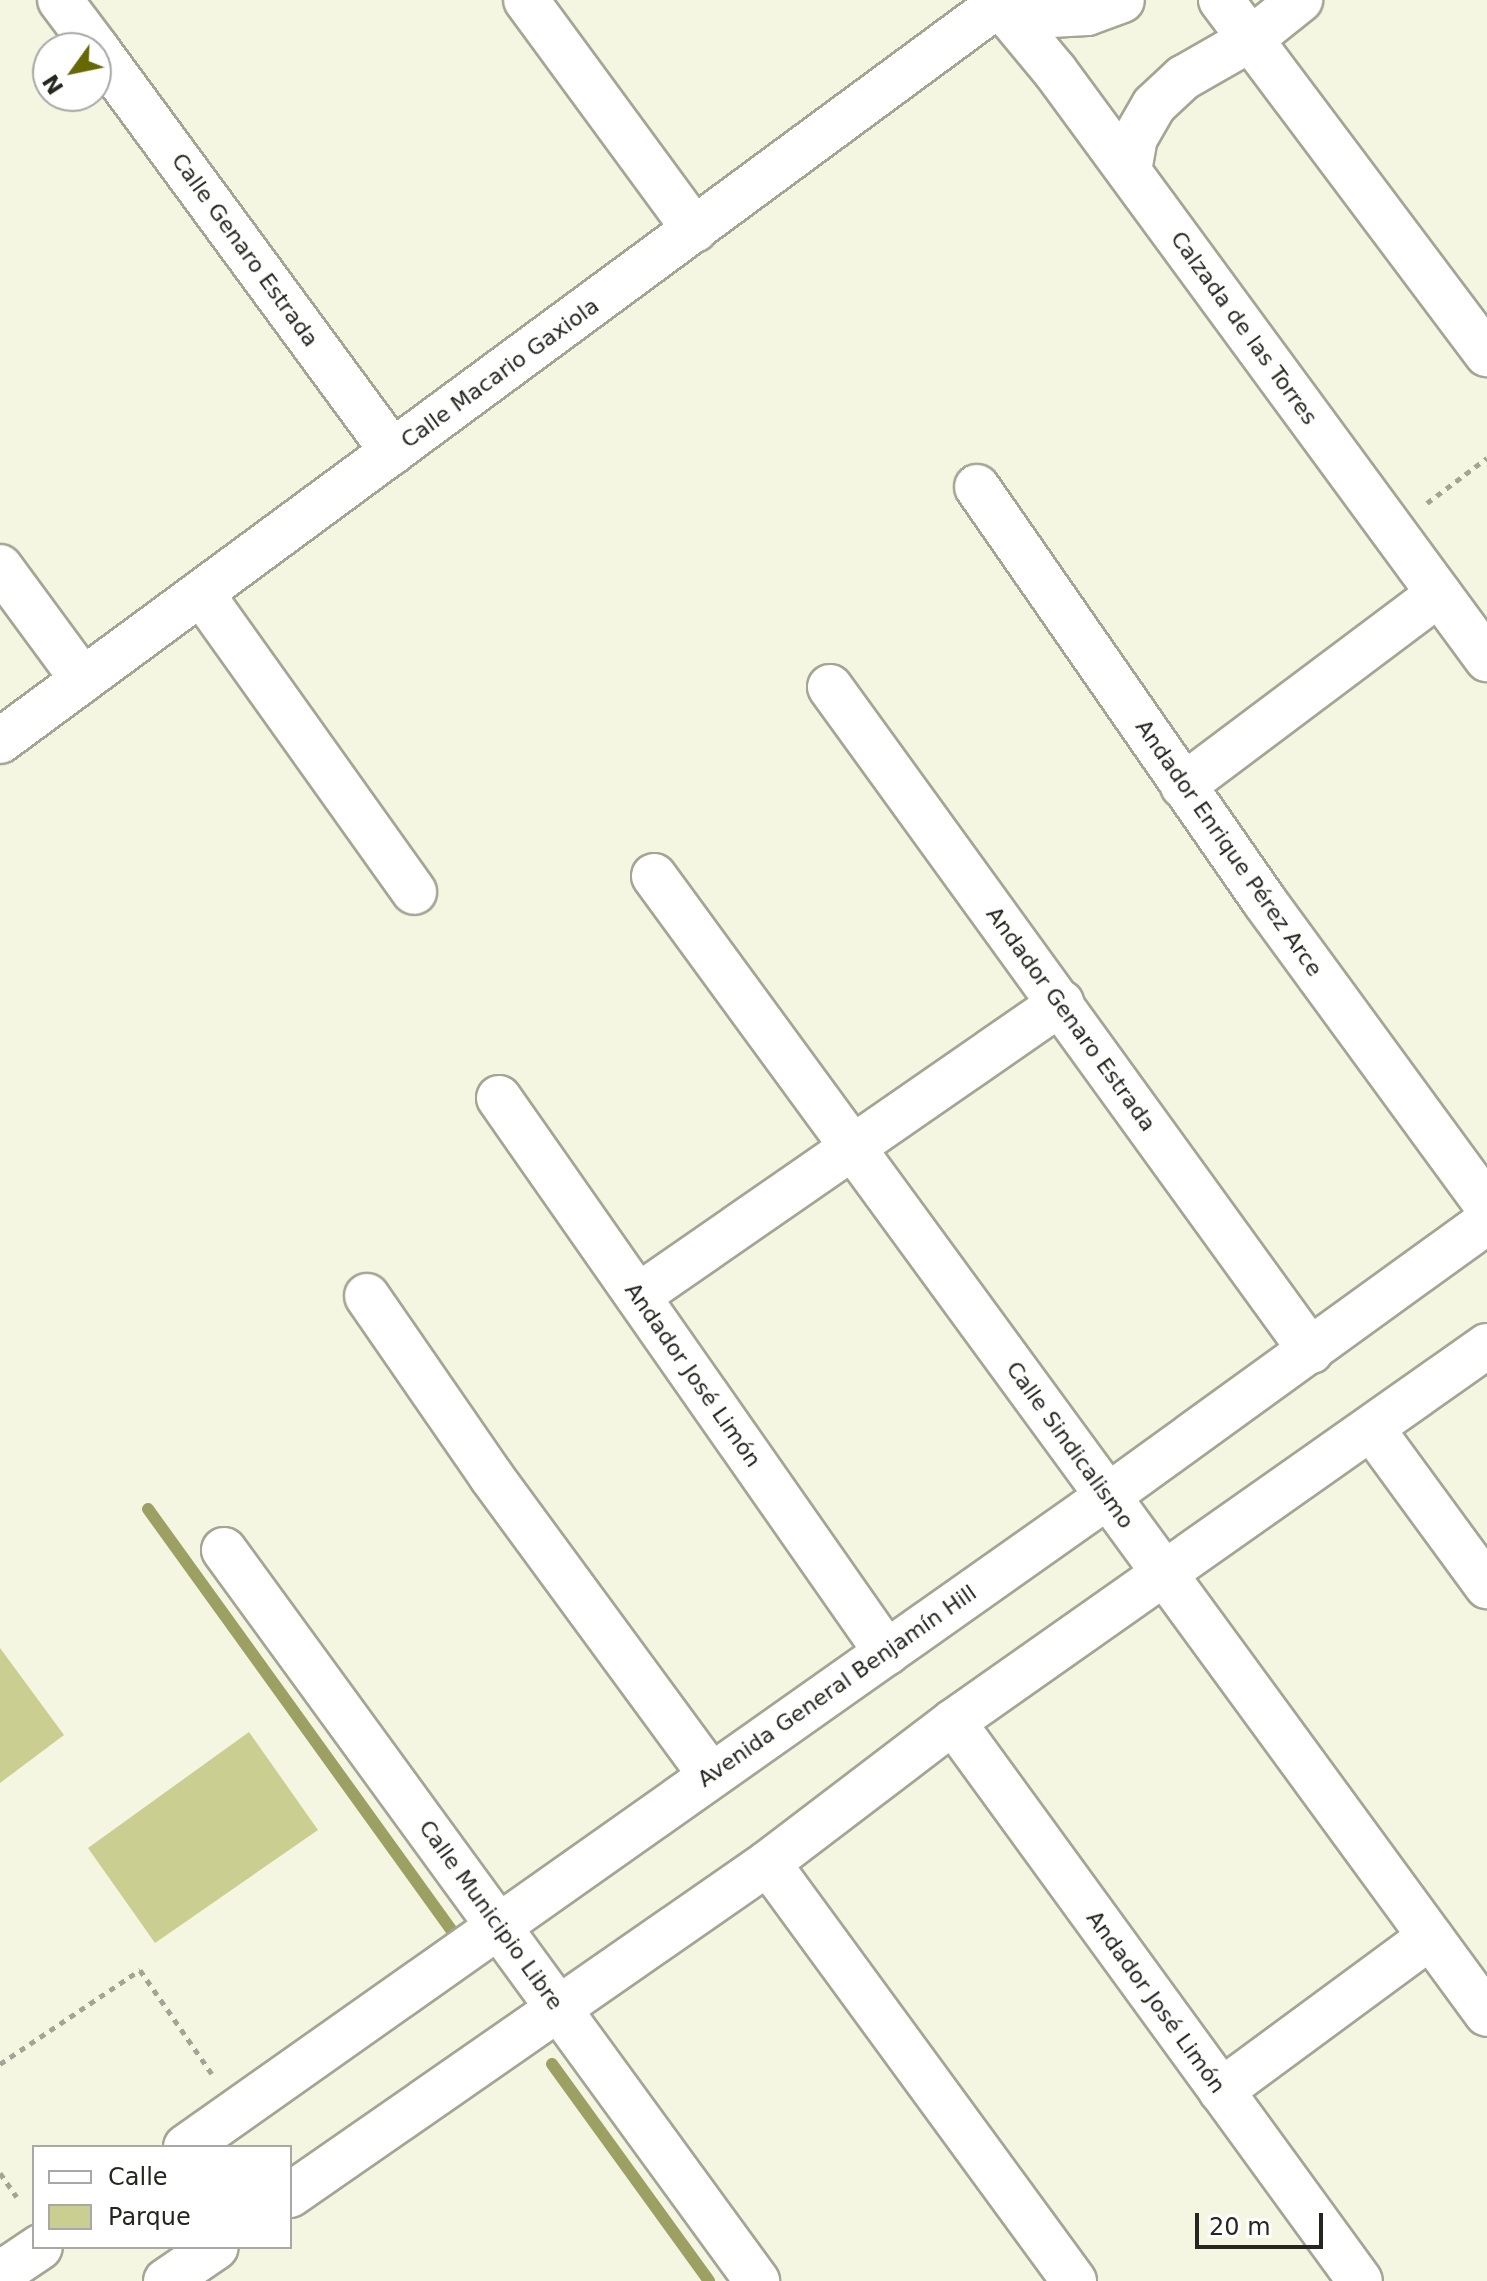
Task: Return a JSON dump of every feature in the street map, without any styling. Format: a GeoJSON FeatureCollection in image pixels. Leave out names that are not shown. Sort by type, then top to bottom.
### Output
{"type":"FeatureCollection","features":[{"type":"Feature","properties":{"kind":"street","name":"Calle Genaro Estrada"},"geometry":{"type":"LineString","coordinates":[[60,0],[84,32]]}},
{"type":"Feature","properties":{"kind":"street"},"geometry":{"type":"LineString","coordinates":[[526,0],[695,230]]}},
{"type":"Feature","properties":{"kind":"street"},"geometry":{"type":"LineString","coordinates":[[998,2],[1051,15],[1087,13],[1122,0]]}},
{"type":"Feature","properties":{"kind":"street"},"geometry":{"type":"LineString","coordinates":[[1221,0],[1487,354]]}},
{"type":"Feature","properties":{"kind":"street"},"geometry":{"type":"LineString","coordinates":[[1129,171],[1135,138],[1154,105],[1183,78],[1251,39],[1300,0]]}},
{"type":"Feature","properties":{"kind":"street","name":"Calle Macario Gaxiola"},"geometry":{"type":"LineString","coordinates":[[0,741],[695,230],[998,2]]}},
{"type":"Feature","properties":{"kind":"street","name":"Calzada de las Torres"},"geometry":{"type":"LineString","coordinates":[[998,2],[1055,71],[1487,659]]}},
{"type":"Feature","properties":{"kind":"street","name":"Calle Genaro Estrada"},"geometry":{"type":"LineString","coordinates":[[112,70],[393,452]]}},
{"type":"Feature","properties":{"kind":"street","name":"Andador Enrique Pérez Arce"},"geometry":{"type":"LineString","coordinates":[[977,487],[1183,786],[1487,1205]]}},
{"type":"Feature","properties":{"kind":"street"},"geometry":{"type":"LineString","coordinates":[[0,567],[83,680]]}},
{"type":"Feature","properties":{"kind":"street"},"geometry":{"type":"LineString","coordinates":[[201,593],[414,892]]}},
{"type":"Feature","properties":{"kind":"street"},"geometry":{"type":"LineString","coordinates":[[1183,786],[1439,594]]}},
{"type":"Feature","properties":{"kind":"street","name":"Andador Genaro Estrada"},"geometry":{"type":"LineString","coordinates":[[830,687],[1311,1351]]}},
{"type":"Feature","properties":{"kind":"street","name":"Calle Sindicalismo"},"geometry":{"type":"LineString","coordinates":[[654,876],[1430,1937],[1481,1992]]}},
{"type":"Feature","properties":{"kind":"street"},"geometry":{"type":"LineString","coordinates":[[638,1296],[1061,1003]]}},
{"type":"Feature","properties":{"kind":"street","name":"Andador José Limón"},"geometry":{"type":"LineString","coordinates":[[499,1098],[887,1653]]}},
{"type":"Feature","properties":{"kind":"street","name":"Avenida General Benjamín Hill"},"geometry":{"type":"LineString","coordinates":[[189,2145],[710,1774],[1108,1496],[1487,1222]]}},
{"type":"Feature","properties":{"kind":"street"},"geometry":{"type":"LineString","coordinates":[[367,1296],[491,1476],[710,1774]]}},
{"type":"Feature","properties":{"kind":"street"},"geometry":{"type":"LineString","coordinates":[[292,2194],[557,2006],[768,1863],[953,1722],[1166,1575],[1487,1346]]}},
{"type":"Feature","properties":{"kind":"street"},"geometry":{"type":"LineString","coordinates":[[1372,1429],[1487,1586]]}},
{"type":"Feature","properties":{"kind":"street","name":"Calle Municipio Libre"},"geometry":{"type":"LineString","coordinates":[[224,1550],[757,2281]]}},
{"type":"Feature","properties":{"kind":"street","name":"Andador José Limón"},"geometry":{"type":"LineString","coordinates":[[953,1722],[1360,2281]]}},
{"type":"Feature","properties":{"kind":"street"},"geometry":{"type":"LineString","coordinates":[[768,1863],[1074,2281]]}},
{"type":"Feature","properties":{"kind":"street"},"geometry":{"type":"LineString","coordinates":[[1221,2091],[1430,1937]]}},
{"type":"Feature","properties":{"kind":"street"},"geometry":{"type":"LineString","coordinates":[[0,2274],[37,2249]]}},
{"type":"Feature","properties":{"kind":"street"},"geometry":{"type":"LineString","coordinates":[[166,2281],[213,2249]]}},
{"type":"Feature","properties":{"kind":"path"},"geometry":{"type":"LineString","coordinates":[[1393,529],[1487,458]]}},
{"type":"Feature","properties":{"kind":"path"},"geometry":{"type":"LineString","coordinates":[[0,2064],[140,1970],[237,2112]]}},
{"type":"Feature","properties":{"kind":"path"},"geometry":{"type":"LineString","coordinates":[[0,2173],[17,2197]]}},
{"type":"Feature","properties":{"kind":"green space"},"geometry":{"type":"Polygon","coordinates":[[[0,1648],[64,1735],[0,1783],[0,1648]]]}},
{"type":"Feature","properties":{"kind":"green space"},"geometry":{"type":"Polygon","coordinates":[[[249,1732],[318,1830],[155,1943],[88,1848],[249,1732]]]}},
{"type":"Feature","properties":{"kind":"waterway"},"geometry":{"type":"LineString","coordinates":[[148,1509],[455,1935]]}},
{"type":"Feature","properties":{"kind":"waterway"},"geometry":{"type":"LineString","coordinates":[[552,2064],[709,2281]]}}]}
